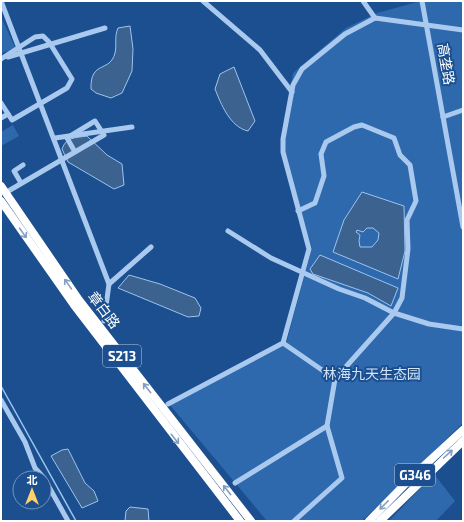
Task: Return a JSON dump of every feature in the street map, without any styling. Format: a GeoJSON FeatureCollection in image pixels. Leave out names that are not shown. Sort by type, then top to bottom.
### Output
{"type":"FeatureCollection","features":[{"type":"Feature","properties":{"kind":"highway","name":"章白路"},"geometry":{"type":"LineString","coordinates":[[3,190],[79,300],[251,521]]}},
{"type":"Feature","properties":{"kind":"highway","name":"章白路"},"geometry":{"type":"LineString","coordinates":[[1,201],[78,311],[240,521]]}},
{"type":"Feature","properties":{"kind":"highway","name":"G346"},"geometry":{"type":"LineString","coordinates":[[369,521],[413,476],[463,430]]}},
{"type":"Feature","properties":{"kind":"highway","name":"G346"},"geometry":{"type":"LineString","coordinates":[[380,521],[463,441]]}},
{"type":"Feature","properties":{"kind":"street"},"geometry":{"type":"LineString","coordinates":[[1,1],[22,52],[109,284],[104,321]]}},
{"type":"Feature","properties":{"kind":"street"},"geometry":{"type":"LineString","coordinates":[[203,1],[260,50],[292,92]]}},
{"type":"Feature","properties":{"kind":"street"},"geometry":{"type":"LineString","coordinates":[[363,1],[375,18]]}},
{"type":"Feature","properties":{"kind":"street","name":"高垄路"},"geometry":{"type":"LineString","coordinates":[[422,1],[463,227]]}},
{"type":"Feature","properties":{"kind":"street"},"geometry":{"type":"LineString","coordinates":[[168,404],[283,343],[309,249],[283,152],[283,138],[293,85],[302,69],[345,34],[375,18],[463,30]]}},
{"type":"Feature","properties":{"kind":"street"},"geometry":{"type":"LineString","coordinates":[[1,59],[105,28]]}},
{"type":"Feature","properties":{"kind":"street"},"geometry":{"type":"LineString","coordinates":[[1,59],[35,37],[43,36],[49,42],[72,79],[67,88],[12,120],[1,103]]}},
{"type":"Feature","properties":{"kind":"street"},"geometry":{"type":"LineString","coordinates":[[443,118],[463,110]]}},
{"type":"Feature","properties":{"kind":"street"},"geometry":{"type":"LineString","coordinates":[[1,118],[8,114]]}},
{"type":"Feature","properties":{"kind":"street"},"geometry":{"type":"LineString","coordinates":[[3,190],[21,184],[104,135],[95,121],[66,138],[75,152]]}},
{"type":"Feature","properties":{"kind":"street"},"geometry":{"type":"LineString","coordinates":[[294,521],[342,478],[327,426],[335,379],[394,313],[402,298],[408,249],[407,220],[416,201],[410,165],[400,155],[394,138],[362,125],[354,128],[326,142],[321,154],[324,176],[315,203],[298,211]]}},
{"type":"Feature","properties":{"kind":"street"},"geometry":{"type":"LineString","coordinates":[[54,138],[132,127]]}},
{"type":"Feature","properties":{"kind":"street"},"geometry":{"type":"LineString","coordinates":[[21,184],[14,171],[23,165]]}},
{"type":"Feature","properties":{"kind":"street"},"geometry":{"type":"LineString","coordinates":[[228,231],[271,258],[302,273],[365,298],[394,313],[428,324],[463,329]]}},
{"type":"Feature","properties":{"kind":"street"},"geometry":{"type":"LineString","coordinates":[[109,284],[151,247]]}},
{"type":"Feature","properties":{"kind":"street"},"geometry":{"type":"LineString","coordinates":[[283,343],[335,379]]}},
{"type":"Feature","properties":{"kind":"street"},"geometry":{"type":"LineString","coordinates":[[1,400],[25,442],[37,470]]}},
{"type":"Feature","properties":{"kind":"street"},"geometry":{"type":"LineString","coordinates":[[235,483],[327,426]]}},
{"type":"Feature","properties":{"kind":"street"},"geometry":{"type":"LineString","coordinates":[[52,492],[68,521]]}},
{"type":"Feature","properties":{"kind":"green space","name":"林海九天生态园"},"geometry":{"type":"Polygon","coordinates":[[[421,1],[463,1],[463,423],[362,521],[267,521],[170,405],[286,344],[312,248],[282,147],[293,73],[346,28],[377,13],[421,1]]]}},
{"type":"Feature","properties":{"kind":"green space"},"geometry":{"type":"Polygon","coordinates":[[[1,17],[16,49],[1,53],[1,17]]]}},
{"type":"Feature","properties":{"kind":"green space"},"geometry":{"type":"Polygon","coordinates":[[[13,125],[19,136],[1,146],[1,132],[13,125]]]}},
{"type":"Feature","properties":{"kind":"green space"},"geometry":{"type":"Polygon","coordinates":[[[434,474],[455,501],[436,521],[389,521],[434,474]]]}},
{"type":"Feature","properties":{"kind":"shaded area"},"geometry":{"type":"Polygon","coordinates":[[[130,26],[133,49],[132,71],[122,93],[111,98],[96,93],[91,89],[94,74],[112,59],[116,50],[116,35],[118,28],[130,26]]]}},
{"type":"Feature","properties":{"kind":"shaded area"},"geometry":{"type":"Polygon","coordinates":[[[234,67],[255,121],[248,131],[242,129],[231,120],[223,108],[215,89],[220,74],[234,67]]]}},
{"type":"Feature","properties":{"kind":"shaded area"},"geometry":{"type":"Polygon","coordinates":[[[87,136],[107,155],[122,164],[124,185],[114,189],[68,162],[62,149],[66,142],[75,138],[87,136]]]}},
{"type":"Feature","properties":{"kind":"shaded area"},"geometry":{"type":"Polygon","coordinates":[[[362,192],[404,206],[405,251],[398,279],[333,252],[344,220],[362,192]],[[367,228],[363,232],[357,230],[356,232],[360,235],[360,247],[372,247],[378,240],[379,233],[373,228],[367,228]]]}},
{"type":"Feature","properties":{"kind":"shaded area"},"geometry":{"type":"Polygon","coordinates":[[[320,255],[398,288],[391,306],[368,293],[313,274],[310,269],[320,255]]]}},
{"type":"Feature","properties":{"kind":"shaded area"},"geometry":{"type":"Polygon","coordinates":[[[129,275],[160,284],[195,298],[201,308],[199,316],[188,317],[118,288],[129,275]]]}},
{"type":"Feature","properties":{"kind":"shaded area"},"geometry":{"type":"Polygon","coordinates":[[[68,449],[85,483],[94,491],[98,501],[82,508],[51,456],[62,450],[68,449]]]}},
{"type":"Feature","properties":{"kind":"shaded area"},"geometry":{"type":"Polygon","coordinates":[[[130,507],[148,509],[149,521],[125,521],[126,511],[130,507]]]}},
{"type":"Feature","properties":{"kind":"waterway"},"geometry":{"type":"LineString","coordinates":[[1,386],[76,521]]}}]}
